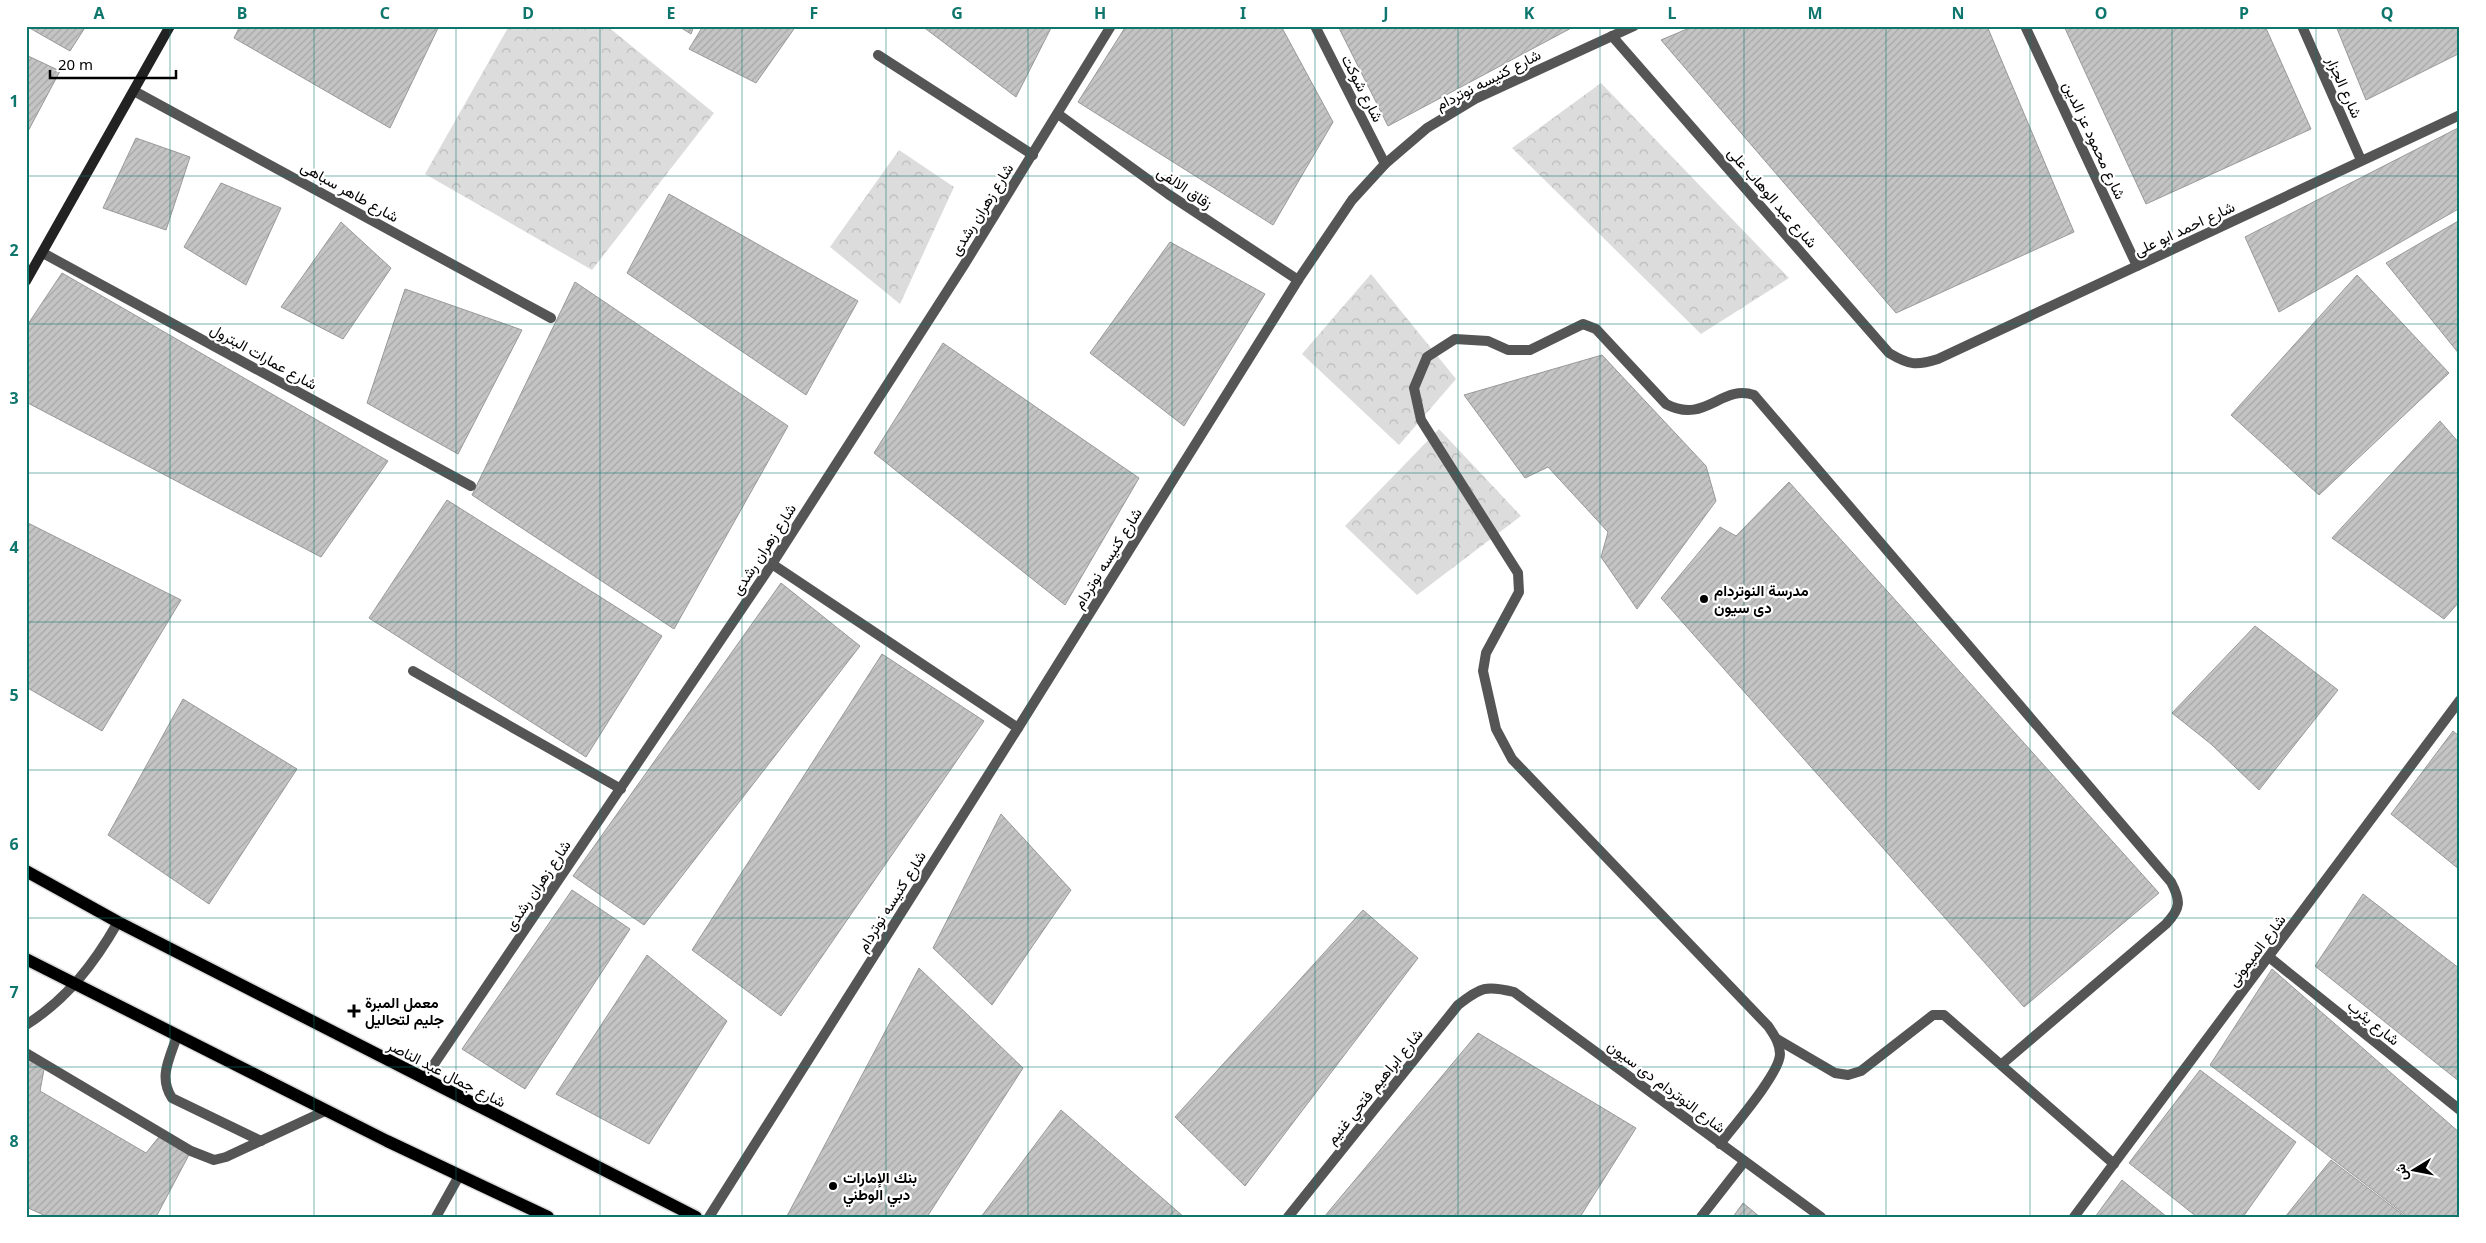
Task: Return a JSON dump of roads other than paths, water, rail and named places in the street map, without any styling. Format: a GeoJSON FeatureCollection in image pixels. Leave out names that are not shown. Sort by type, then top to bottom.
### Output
{"type":"FeatureCollection","features":[{"type":"Feature","properties":{"kind":"main road","name":"شارع جمال عبد الناصر"},"geometry":{"type":"LineString","coordinates":[[26,871],[118,922],[696,1217]]}},
{"type":"Feature","properties":{"kind":"main road"},"geometry":{"type":"LineString","coordinates":[[26,959],[325,1111],[548,1217]]}},
{"type":"Feature","properties":{"kind":"street"},"geometry":{"type":"LineString","coordinates":[[26,282],[170,26]]}},
{"type":"Feature","properties":{"kind":"street","name":"شارع زهران رشدى"},"geometry":{"type":"LineString","coordinates":[[424,1079],[772,564],[1033,155],[1111,26]]}},
{"type":"Feature","properties":{"kind":"street","name":"شارع شوكت"},"geometry":{"type":"LineString","coordinates":[[1315,26],[1385,164]]}},
{"type":"Feature","properties":{"kind":"street","name":"شارع كنيسه نوتردام"},"geometry":{"type":"LineString","coordinates":[[709,1217],[1298,280],[1352,200],[1385,164],[1427,128],[1474,99],[1634,26]]}},
{"type":"Feature","properties":{"kind":"street","name":"شارع محمود عز الدين"},"geometry":{"type":"LineString","coordinates":[[2026,26],[2137,266]]}},
{"type":"Feature","properties":{"kind":"street","name":"شارع الجزار"},"geometry":{"type":"LineString","coordinates":[[2302,26],[2361,160]]}},
{"type":"Feature","properties":{"kind":"street","name":"شارع عبد الوهاب على"},"geometry":{"type":"LineString","coordinates":[[1612,36],[1889,352],[1903,361],[1920,365]]}},
{"type":"Feature","properties":{"kind":"street"},"geometry":{"type":"LineString","coordinates":[[878,55],[1033,155]]}},
{"type":"Feature","properties":{"kind":"street","name":"شارع طاهر سباهى"},"geometry":{"type":"LineString","coordinates":[[134,91],[551,318]]}},
{"type":"Feature","properties":{"kind":"street","name":"زقاق الالفى"},"geometry":{"type":"LineString","coordinates":[[1058,114],[1168,194],[1298,280]]}},
{"type":"Feature","properties":{"kind":"street","name":"شارع احمد ابو على"},"geometry":{"type":"LineString","coordinates":[[1920,365],[1938,359],[2460,115]]}},
{"type":"Feature","properties":{"kind":"street","name":"شارع عمارات البترول"},"geometry":{"type":"LineString","coordinates":[[43,253],[471,486]]}},
{"type":"Feature","properties":{"kind":"street"},"geometry":{"type":"LineString","coordinates":[[1720,1144],[1775,1071],[1780,1056],[1777,1039],[1768,1026],[1512,759],[1496,729],[1483,671],[1486,652],[1519,592],[1518,573],[1421,420],[1414,388],[1427,357],[1455,339],[1488,341],[1508,350],[1530,350],[1583,324],[1596,329],[1666,404],[1677,410],[1690,411],[1702,408],[1737,392],[1754,395],[2171,882],[2178,896],[2177,912],[2172,918],[2002,1064]]}},
{"type":"Feature","properties":{"kind":"street"},"geometry":{"type":"LineString","coordinates":[[772,564],[1018,728]]}},
{"type":"Feature","properties":{"kind":"street"},"geometry":{"type":"LineString","coordinates":[[413,671],[621,788]]}},
{"type":"Feature","properties":{"kind":"street","name":"شارع الميمونى"},"geometry":{"type":"LineString","coordinates":[[2074,1217],[2460,700]]}},
{"type":"Feature","properties":{"kind":"street"},"geometry":{"type":"LineString","coordinates":[[26,1025],[48,1010],[75,985],[99,955],[118,922]]}},
{"type":"Feature","properties":{"kind":"street","name":"شارع يثرب"},"geometry":{"type":"LineString","coordinates":[[2269,957],[2460,1110]]}},
{"type":"Feature","properties":{"kind":"street","name":"شارع النوتردام دى سيون"},"geometry":{"type":"LineString","coordinates":[[1492,986],[1514,992],[1821,1217]]}},
{"type":"Feature","properties":{"kind":"street","name":"شارع ابراهيم فتحي غنيم"},"geometry":{"type":"LineString","coordinates":[[1288,1217],[1458,1005],[1473,993],[1492,986]]}},
{"type":"Feature","properties":{"kind":"street"},"geometry":{"type":"LineString","coordinates":[[1777,1039],[1835,1073],[1848,1075],[1861,1071],[1933,1015],[1944,1015],[2114,1164]]}},
{"type":"Feature","properties":{"kind":"street"},"geometry":{"type":"LineString","coordinates":[[177,1036],[164,1073],[166,1086],[172,1098],[260,1141]]}},
{"type":"Feature","properties":{"kind":"street"},"geometry":{"type":"LineString","coordinates":[[26,1053],[202,1157],[214,1160],[226,1157],[325,1111]]}},
{"type":"Feature","properties":{"kind":"street"},"geometry":{"type":"LineString","coordinates":[[1701,1217],[1744,1162]]}},
{"type":"Feature","properties":{"kind":"street"},"geometry":{"type":"LineString","coordinates":[[436,1217],[459,1176]]}},
{"type":"Feature","properties":{"kind":"place","name":"مدرسة النوتردام دى سيون"},"geometry":{"type":"Point","coordinates":[1704,599]}},
{"type":"Feature","properties":{"kind":"place","name":"معمل المبرة جليم لتحاليل"},"geometry":{"type":"Point","coordinates":[354,1011]}},
{"type":"Feature","properties":{"kind":"place","name":"بنك الإمارات دبي الوطني"},"geometry":{"type":"Point","coordinates":[833,1186]}}]}
